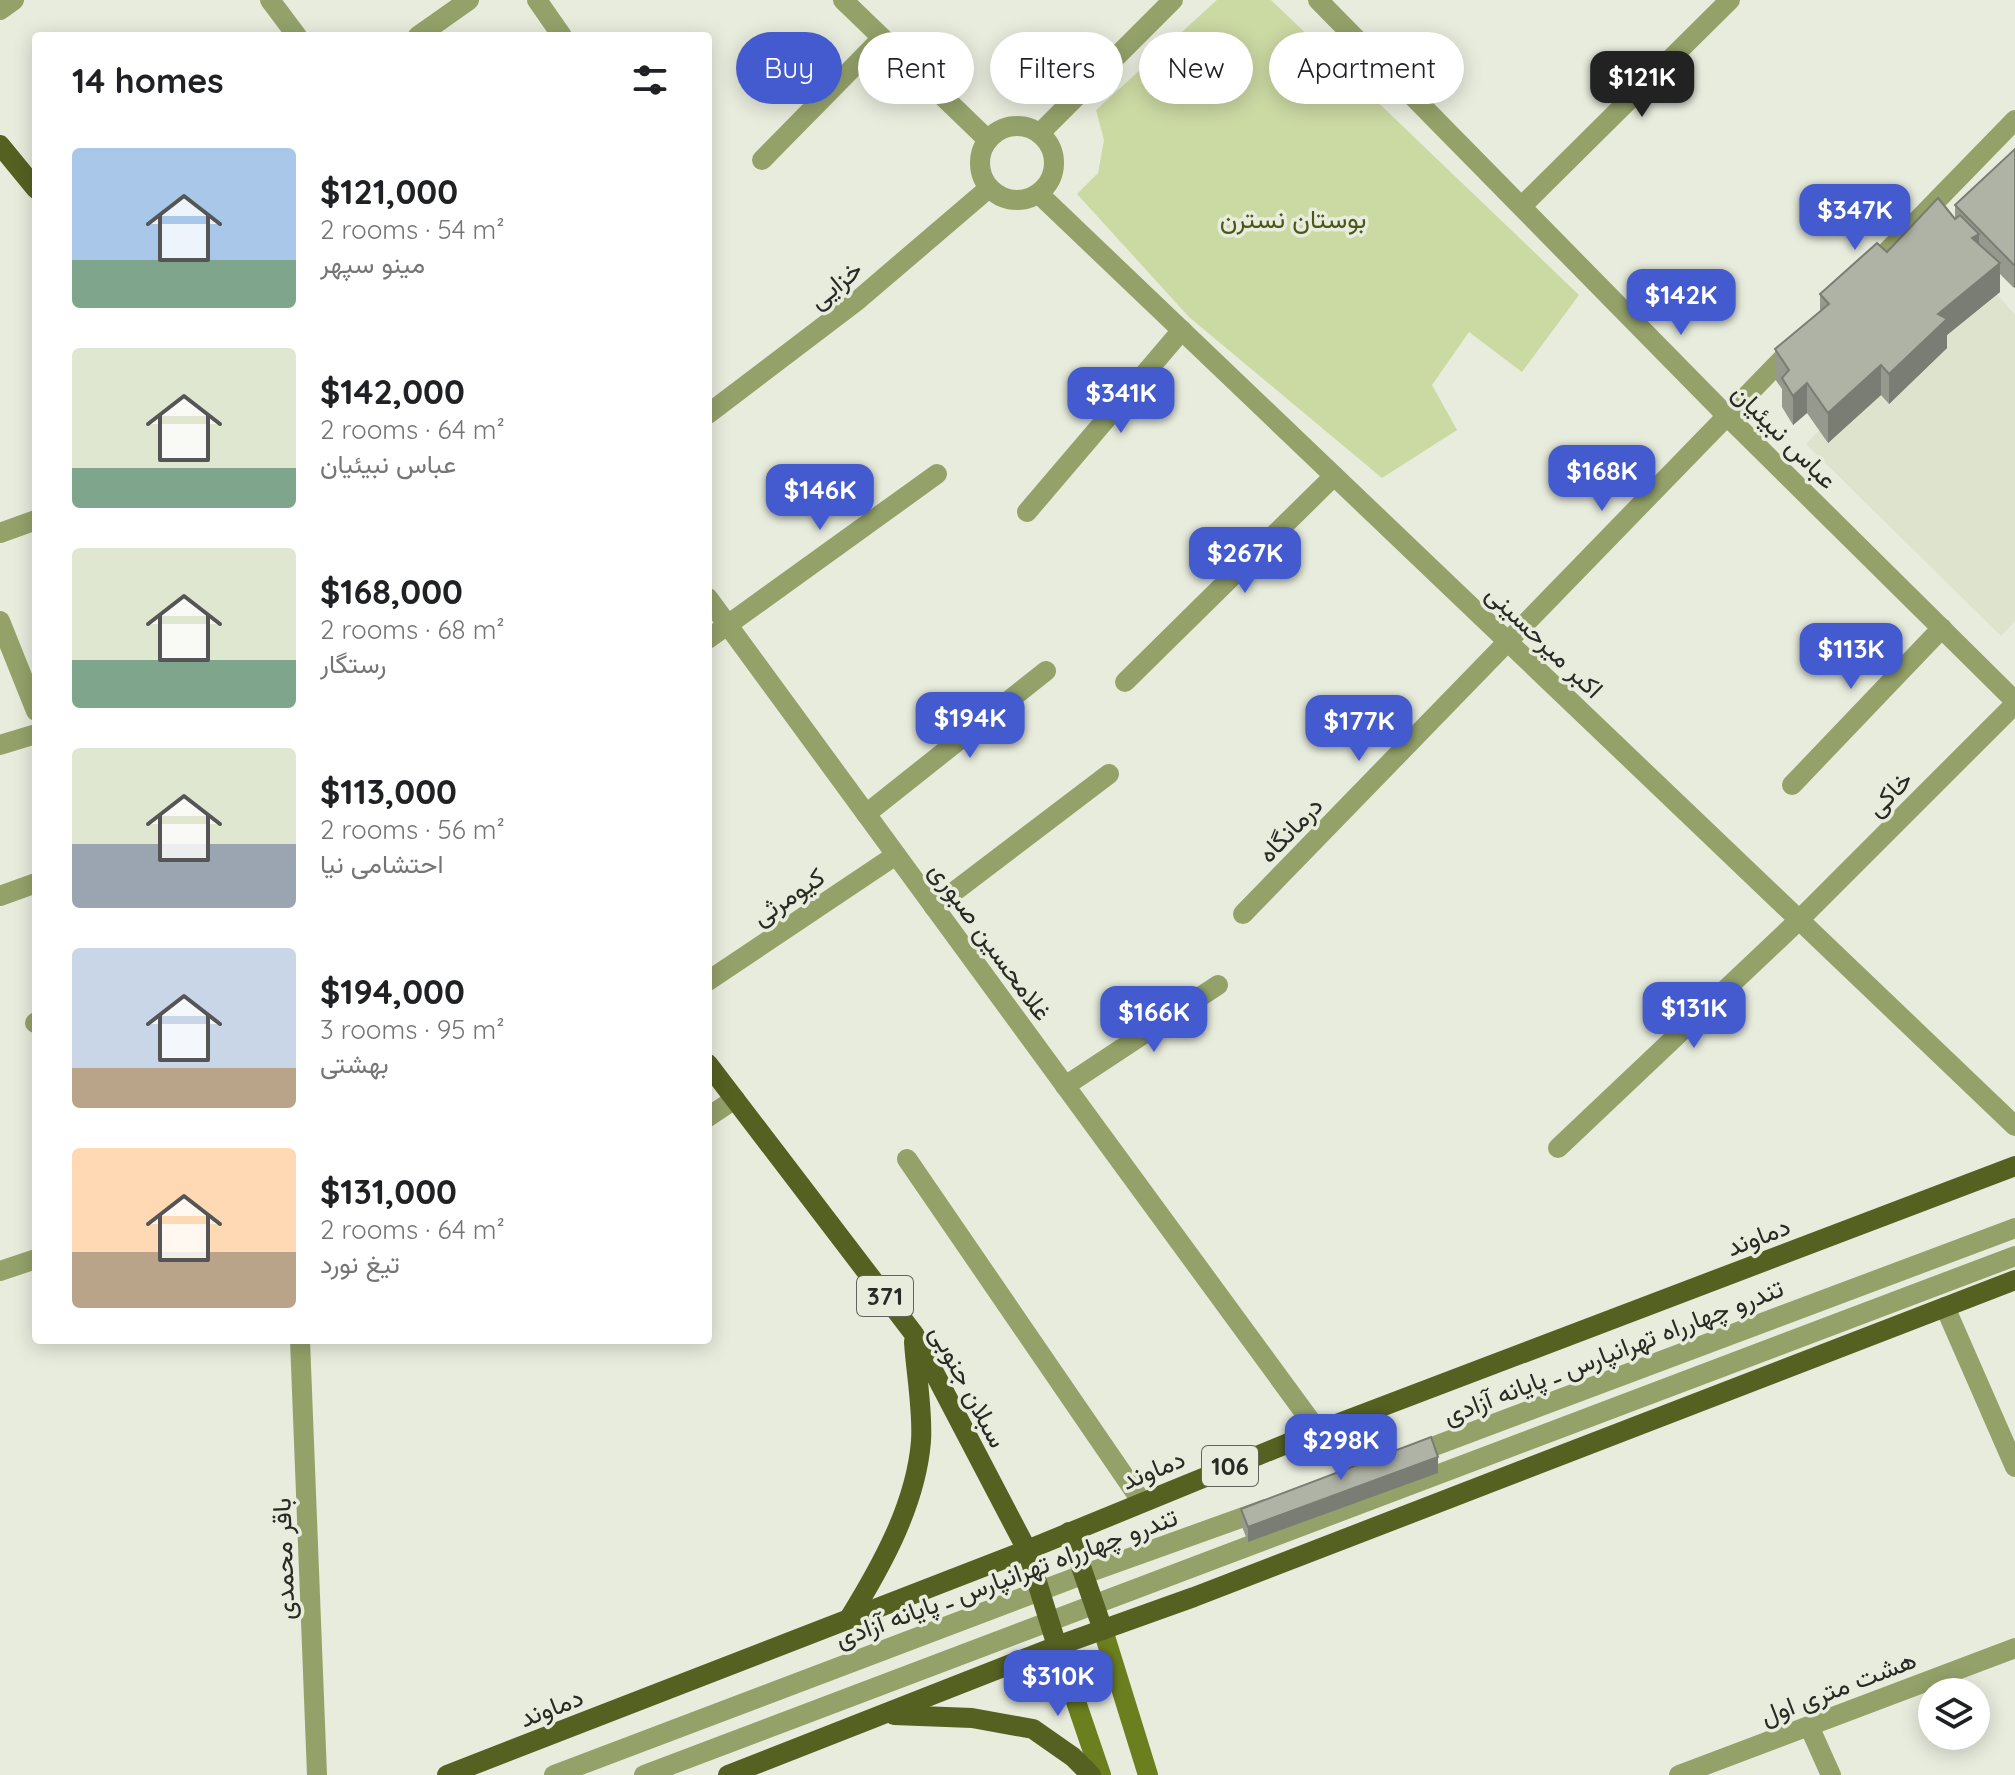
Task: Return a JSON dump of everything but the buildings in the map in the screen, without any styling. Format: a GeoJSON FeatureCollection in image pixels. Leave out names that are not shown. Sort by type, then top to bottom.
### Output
{"type":"FeatureCollection","features":[{"type":"Feature","properties":{"kind":"main road"},"geometry":{"type":"LineString","coordinates":[[0,145],[32,184]]}},
{"type":"Feature","properties":{"kind":"main road","name":"سبلان جنوبی"},"geometry":{"type":"LineString","coordinates":[[712,1069],[914,1334],[1027,1550],[1057,1646]]}},
{"type":"Feature","properties":{"kind":"main road","name":"دماوند"},"geometry":{"type":"LineString","coordinates":[[447,1775],[1027,1550],[1318,1431],[2015,1166]]}},
{"type":"Feature","properties":{"kind":"main road"},"geometry":{"type":"LineString","coordinates":[[728,1775],[2015,1280]]}},
{"type":"Feature","properties":{"kind":"main road"},"geometry":{"type":"LineString","coordinates":[[850,1617],[883,1563],[911,1488],[921,1440],[914,1334]]}},
{"type":"Feature","properties":{"kind":"main road"},"geometry":{"type":"LineString","coordinates":[[1069,1532],[1148,1775]]}},
{"type":"Feature","properties":{"kind":"main road"},"geometry":{"type":"LineString","coordinates":[[1057,1646],[1101,1775]]}},
{"type":"Feature","properties":{"kind":"main road"},"geometry":{"type":"LineString","coordinates":[[886,1715],[972,1718],[1033,1729],[1073,1757],[1091,1775]]}},
{"type":"Feature","properties":{"kind":"street"},"geometry":{"type":"LineString","coordinates":[[0,10],[14,0]]}},
{"type":"Feature","properties":{"kind":"street"},"geometry":{"type":"LineString","coordinates":[[270,0],[294,32]]}},
{"type":"Feature","properties":{"kind":"street"},"geometry":{"type":"LineString","coordinates":[[424,32],[469,0]]}},
{"type":"Feature","properties":{"kind":"street"},"geometry":{"type":"LineString","coordinates":[[537,0],[559,32]]}},
{"type":"Feature","properties":{"kind":"street"},"geometry":{"type":"LineString","coordinates":[[1040,133],[1173,0]]}},
{"type":"Feature","properties":{"kind":"street","name":"عباس نبیئیان"},"geometry":{"type":"LineString","coordinates":[[1318,0],[1727,416],[2015,702]]}},
{"type":"Feature","properties":{"kind":"street"},"geometry":{"type":"LineString","coordinates":[[1522,206],[1730,0]]}},
{"type":"Feature","properties":{"kind":"street"},"geometry":{"type":"LineString","coordinates":[[849,2],[875,32]]}},
{"type":"Feature","properties":{"kind":"street"},"geometry":{"type":"LineString","coordinates":[[762,160],[858,62]]}},
{"type":"Feature","properties":{"kind":"street"},"geometry":{"type":"LineString","coordinates":[[950,104],[988,140]]}},
{"type":"Feature","properties":{"kind":"street"},"geometry":{"type":"LineString","coordinates":[[1849,291],[2015,120]]}},
{"type":"Feature","properties":{"kind":"street"},"geometry":{"type":"LineString","coordinates":[[1017,126],[1040,133],[1054,154],[1052,179],[1039,194],[1023,201],[998,196],[982,177],[979,165],[988,140],[1005,128],[1017,126]]}},
{"type":"Feature","properties":{"kind":"street","name":"خزایی"},"geometry":{"type":"LineString","coordinates":[[712,411],[858,300],[989,188]]}},
{"type":"Feature","properties":{"kind":"street","name":"اکبر میرحسینی"},"geometry":{"type":"LineString","coordinates":[[1039,194],[2015,1126]]}},
{"type":"Feature","properties":{"kind":"street"},"geometry":{"type":"LineString","coordinates":[[1027,512],[1182,330]]}},
{"type":"Feature","properties":{"kind":"street","name":"درمانگاه"},"geometry":{"type":"LineString","coordinates":[[1243,914],[1805,336]]}},
{"type":"Feature","properties":{"kind":"street"},"geometry":{"type":"LineString","coordinates":[[712,636],[937,474]]}},
{"type":"Feature","properties":{"kind":"street"},"geometry":{"type":"LineString","coordinates":[[1125,682],[1334,476]]}},
{"type":"Feature","properties":{"kind":"street"},"geometry":{"type":"LineString","coordinates":[[0,533],[32,521]]}},
{"type":"Feature","properties":{"kind":"street","name":"غلامحسین صبوری"},"geometry":{"type":"LineString","coordinates":[[712,604],[1318,1431]]}},
{"type":"Feature","properties":{"kind":"street"},"geometry":{"type":"LineString","coordinates":[[0,621],[32,701]]}},
{"type":"Feature","properties":{"kind":"street"},"geometry":{"type":"LineString","coordinates":[[1792,785],[1942,628]]}},
{"type":"Feature","properties":{"kind":"street"},"geometry":{"type":"LineString","coordinates":[[866,814],[1046,671]]}},
{"type":"Feature","properties":{"kind":"street","name":"خاکی"},"geometry":{"type":"LineString","coordinates":[[1558,1148],[1799,920],[2015,702]]}},
{"type":"Feature","properties":{"kind":"street"},"geometry":{"type":"LineString","coordinates":[[0,745],[32,735]]}},
{"type":"Feature","properties":{"kind":"street"},"geometry":{"type":"LineString","coordinates":[[934,907],[1109,774]]}},
{"type":"Feature","properties":{"kind":"street","name":"کیومرثی"},"geometry":{"type":"LineString","coordinates":[[712,978],[896,855]]}},
{"type":"Feature","properties":{"kind":"street"},"geometry":{"type":"LineString","coordinates":[[0,896],[32,884]]}},
{"type":"Feature","properties":{"kind":"street"},"geometry":{"type":"LineString","coordinates":[[1065,1086],[1218,985]]}},
{"type":"Feature","properties":{"kind":"street"},"geometry":{"type":"LineString","coordinates":[[712,1114],[735,1099]]}},
{"type":"Feature","properties":{"kind":"street"},"geometry":{"type":"LineString","coordinates":[[907,1159],[1142,1502]]}},
{"type":"Feature","properties":{"kind":"street","name":"تندرو چهارراه تهرانپارس ـ پایانه آزادی"},"geometry":{"type":"LineString","coordinates":[[1396,1461],[2015,1228]]}},
{"type":"Feature","properties":{"kind":"street"},"geometry":{"type":"LineString","coordinates":[[644,1775],[2015,1256]]}},
{"type":"Feature","properties":{"kind":"street"},"geometry":{"type":"LineString","coordinates":[[0,1271],[32,1260]]}},
{"type":"Feature","properties":{"kind":"street"},"geometry":{"type":"LineString","coordinates":[[1945,1307],[2015,1467]]}},
{"type":"Feature","properties":{"kind":"street","name":"باقر محمدی"},"geometry":{"type":"LineString","coordinates":[[300,1344],[317,1775]]}},
{"type":"Feature","properties":{"kind":"street","name":"تندرو چهارراه تهرانپارس ـ پایانه آزادی"},"geometry":{"type":"LineString","coordinates":[[554,1775],[1082,1575],[1277,1505]]}},
{"type":"Feature","properties":{"kind":"street","name":"هشت متری اول"},"geometry":{"type":"LineString","coordinates":[[1679,1775],[2015,1648]]}},
{"type":"Feature","properties":{"kind":"street"},"geometry":{"type":"LineString","coordinates":[[1809,1726],[1831,1775]]}},
{"type":"Feature","properties":{"kind":"shaded area"},"geometry":{"type":"Polygon","coordinates":[[[1981,276],[2015,315],[2015,621],[2001,636],[1806,444],[1911,336],[1981,276]]]}},
{"type":"Feature","properties":{"kind":"green space","name":"بوستان نسترن"},"geometry":{"type":"Polygon","coordinates":[[[1217,0],[1271,0],[1304,32],[1269,32],[1269,104],[1380,104],[1579,295],[1522,372],[1469,332],[1432,385],[1457,430],[1382,478],[1189,317],[1077,194],[1098,173],[1104,140],[1096,110],[1103,104],[1123,104],[1123,85],[1139,71],[1139,104],[1253,104],[1253,32],[1182,32],[1217,0]]]}}]}
